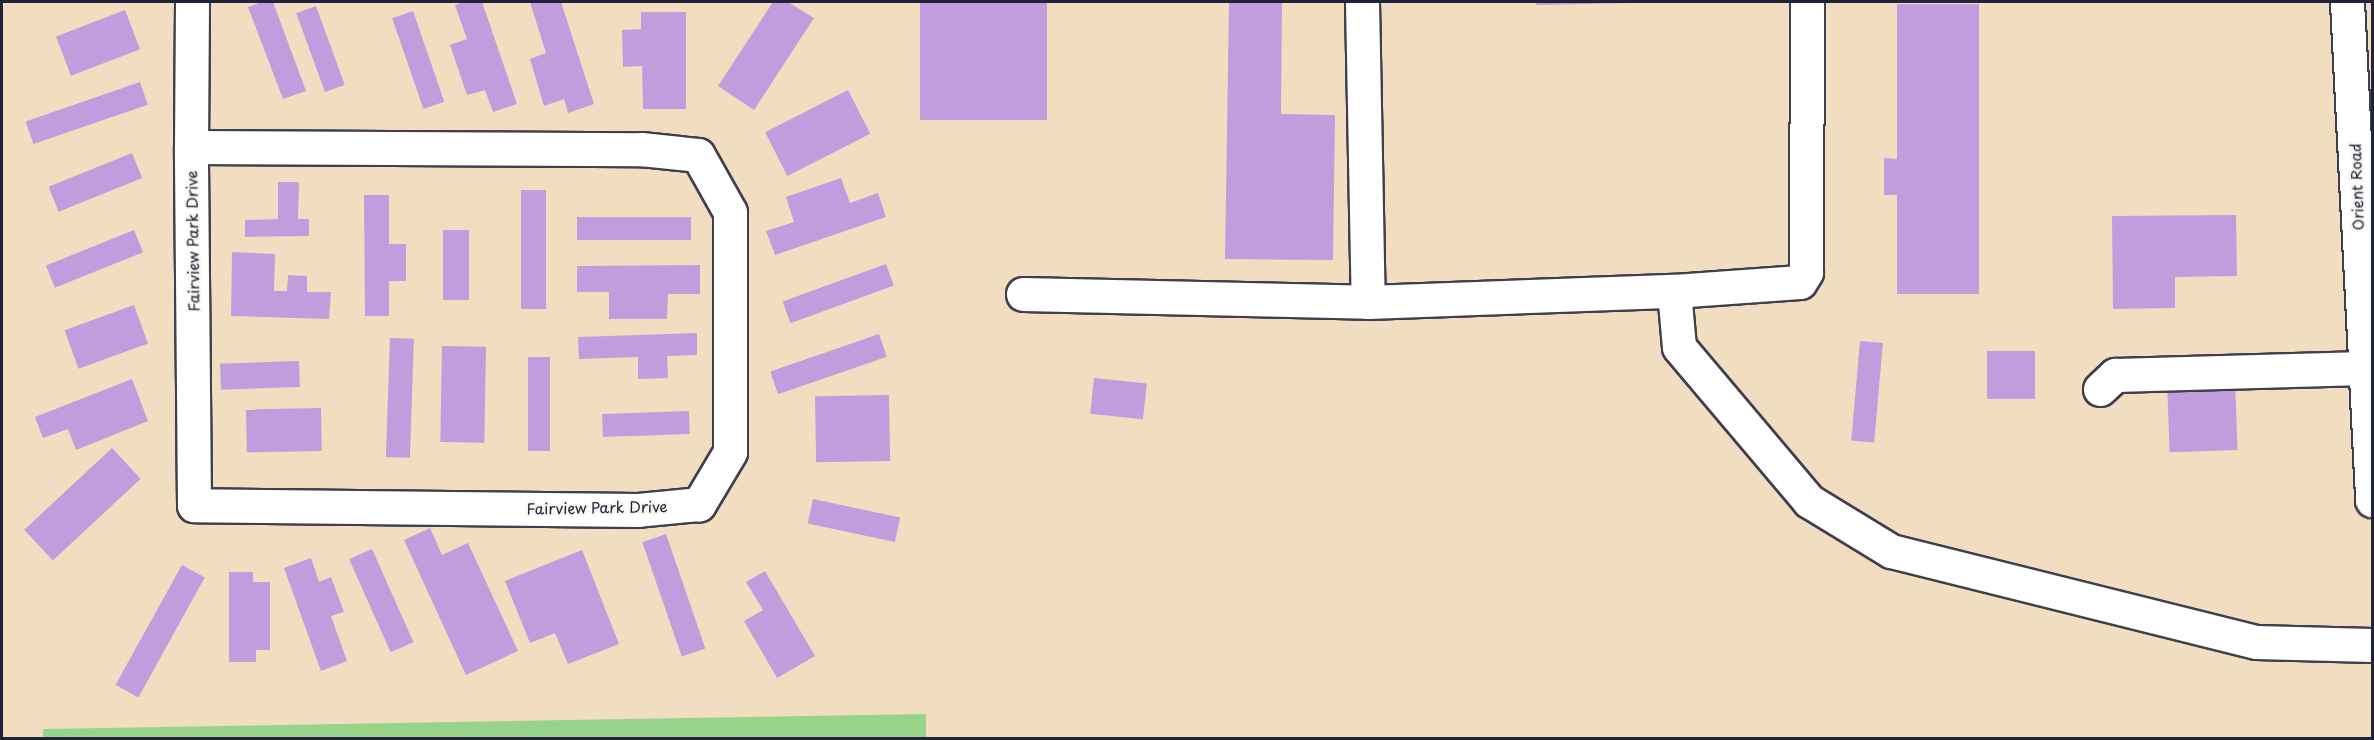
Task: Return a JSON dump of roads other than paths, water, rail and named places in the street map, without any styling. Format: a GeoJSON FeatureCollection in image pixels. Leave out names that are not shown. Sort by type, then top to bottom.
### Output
{"type":"FeatureCollection","features":[{"type":"Feature","properties":{"kind":"street","name":"Fairview Park Drive"},"geometry":{"type":"LineString","coordinates":[[191,147],[641,149],[698,155],[730,212],[730,452],[699,504],[638,510],[194,505],[191,147],[192,2]]}},
{"type":"Feature","properties":{"kind":"street"},"geometry":{"type":"LineString","coordinates":[[1362,2],[1368,302]]}},
{"type":"Feature","properties":{"kind":"street"},"geometry":{"type":"LineString","coordinates":[[1023,294],[1368,302],[1674,291],[1800,282],[1806,272],[1807,2]]}},
{"type":"Feature","properties":{"kind":"street","name":"Orient Road"},"geometry":{"type":"LineString","coordinates":[[2355,9],[2364,368],[2373,500]]}},
{"type":"Feature","properties":{"kind":"street"},"geometry":{"type":"LineString","coordinates":[[1674,291],[1679,347],[1809,501],[1891,551],[2256,642],[2373,645]]}},
{"type":"Feature","properties":{"kind":"street"},"geometry":{"type":"LineString","coordinates":[[2100,389],[2115,375],[2364,368]]}}]}
